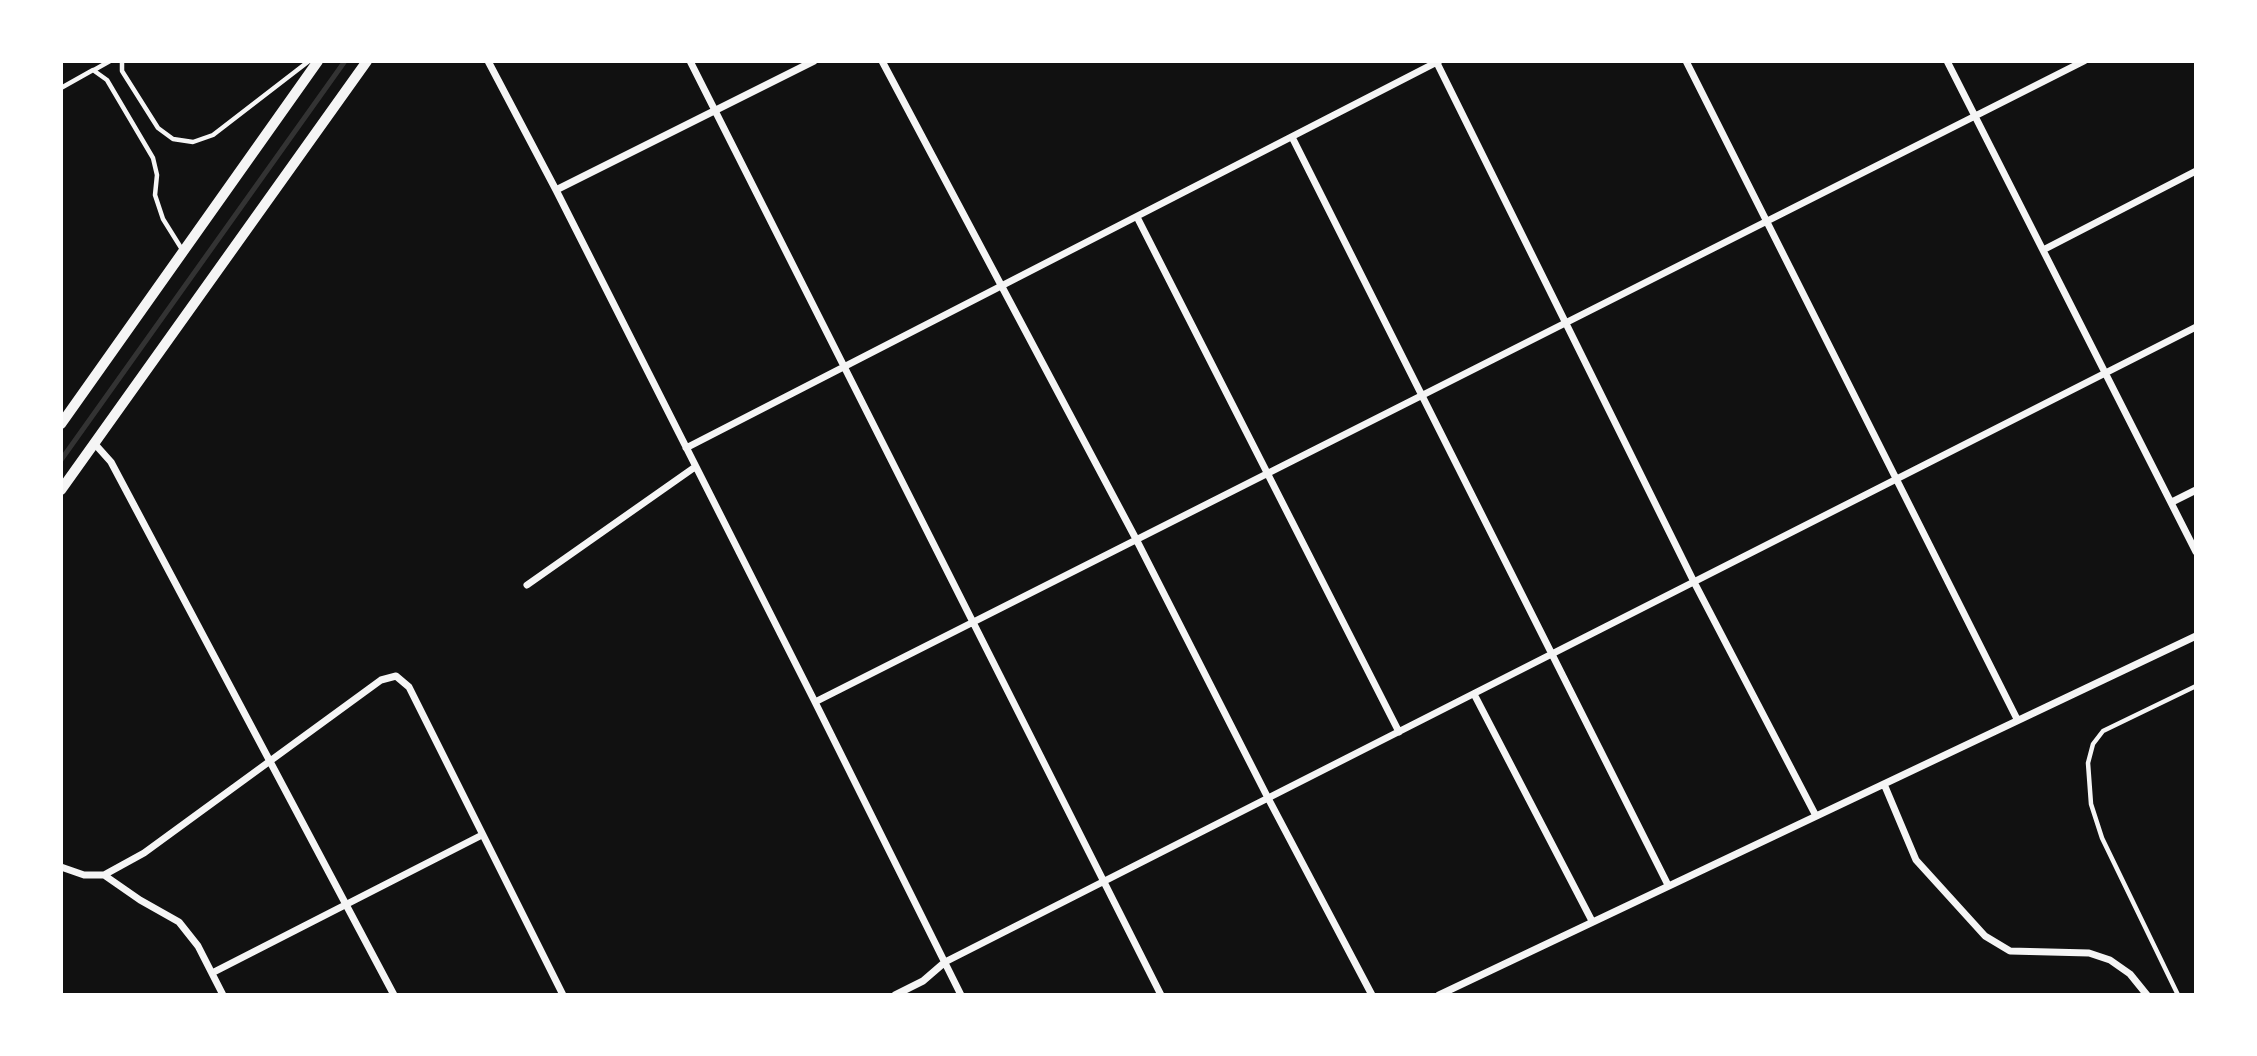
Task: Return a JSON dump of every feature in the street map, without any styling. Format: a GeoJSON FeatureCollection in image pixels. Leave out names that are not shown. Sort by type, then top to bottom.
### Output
{"type":"FeatureCollection","features":[{"type":"Feature","properties":{"kind":"main road"},"geometry":{"type":"LineString","coordinates":[[61,424],[318,61]]}},
{"type":"Feature","properties":{"kind":"main road"},"geometry":{"type":"LineString","coordinates":[[61,490],[367,61]]}},
{"type":"Feature","properties":{"kind":"street"},"geometry":{"type":"LineString","coordinates":[[488,61],[556,190],[961,995]]}},
{"type":"Feature","properties":{"kind":"street"},"geometry":{"type":"LineString","coordinates":[[690,61],[1161,995]]}},
{"type":"Feature","properties":{"kind":"street"},"geometry":{"type":"LineString","coordinates":[[556,190],[814,61]]}},
{"type":"Feature","properties":{"kind":"street"},"geometry":{"type":"LineString","coordinates":[[882,61],[1136,539],[1372,995]]}},
{"type":"Feature","properties":{"kind":"street"},"geometry":{"type":"LineString","coordinates":[[1686,61],[2017,719]]}},
{"type":"Feature","properties":{"kind":"street"},"geometry":{"type":"LineString","coordinates":[[1947,61],[2196,552]]}},
{"type":"Feature","properties":{"kind":"street"},"geometry":{"type":"LineString","coordinates":[[815,702],[2084,61]]}},
{"type":"Feature","properties":{"kind":"street"},"geometry":{"type":"LineString","coordinates":[[686,448],[1437,62],[1694,582],[1816,816]]}},
{"type":"Feature","properties":{"kind":"street"},"geometry":{"type":"LineString","coordinates":[[1292,137],[1668,885]]}},
{"type":"Feature","properties":{"kind":"street"},"geometry":{"type":"LineString","coordinates":[[2043,250],[2196,171]]}},
{"type":"Feature","properties":{"kind":"street"},"geometry":{"type":"LineString","coordinates":[[1137,218],[1399,732]]}},
{"type":"Feature","properties":{"kind":"street"},"geometry":{"type":"LineString","coordinates":[[895,995],[923,981],[945,962],[2196,327]]}},
{"type":"Feature","properties":{"kind":"street"},"geometry":{"type":"LineString","coordinates":[[94,443],[111,462],[394,995]]}},
{"type":"Feature","properties":{"kind":"street"},"geometry":{"type":"LineString","coordinates":[[527,585],[695,467]]}},
{"type":"Feature","properties":{"kind":"street"},"geometry":{"type":"LineString","coordinates":[[2172,502],[2196,490]]}},
{"type":"Feature","properties":{"kind":"street"},"geometry":{"type":"LineString","coordinates":[[1439,995],[2196,636]]}},
{"type":"Feature","properties":{"kind":"street"},"geometry":{"type":"LineString","coordinates":[[61,867],[84,875],[104,874],[144,853],[381,680],[396,676],[409,687],[563,995]]}},
{"type":"Feature","properties":{"kind":"street"},"geometry":{"type":"LineString","coordinates":[[1474,694],[1592,921]]}},
{"type":"Feature","properties":{"kind":"street"},"geometry":{"type":"LineString","coordinates":[[1884,784],[1916,860],[1984,936],[2010,951],[2088,953],[2110,960],[2130,974],[2147,995]]}},
{"type":"Feature","properties":{"kind":"street"},"geometry":{"type":"LineString","coordinates":[[212,973],[482,835]]}},
{"type":"Feature","properties":{"kind":"street"},"geometry":{"type":"LineString","coordinates":[[104,874],[140,900],[179,922],[198,946],[223,995]]}},
{"type":"Feature","properties":{"kind":"lane"},"geometry":{"type":"LineString","coordinates":[[61,88],[110,61]]}},
{"type":"Feature","properties":{"kind":"lane"},"geometry":{"type":"LineString","coordinates":[[122,61],[122,71],[158,128],[173,139],[193,142],[213,135],[309,61]]}},
{"type":"Feature","properties":{"kind":"lane"},"geometry":{"type":"LineString","coordinates":[[93,70],[107,80],[153,158],[157,175],[155,195],[163,219],[184,251]]}},
{"type":"Feature","properties":{"kind":"lane"},"geometry":{"type":"LineString","coordinates":[[2178,995],[2102,838],[2091,804],[2088,763],[2093,744],[2103,731],[2196,686]]}},
{"type":"Feature","properties":{"kind":"waterway"},"geometry":{"type":"LineString","coordinates":[[61,460],[345,61]]}}]}
